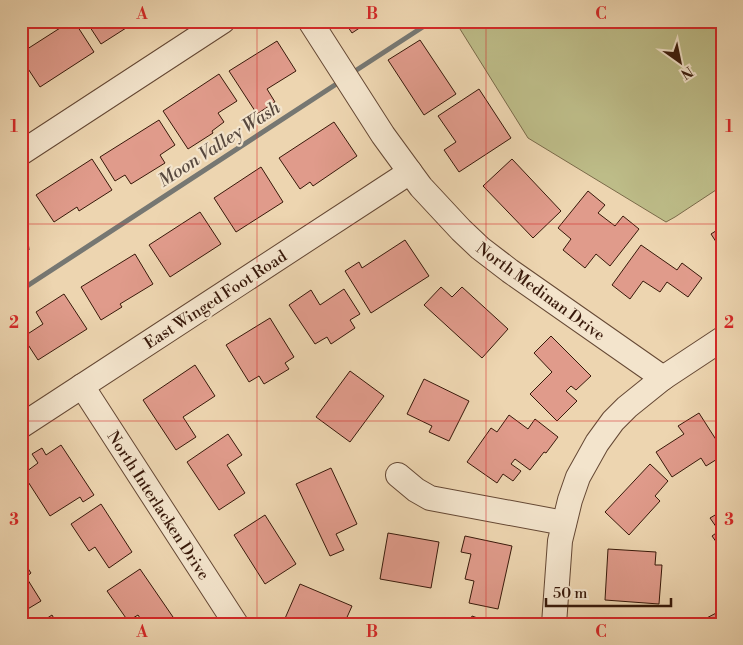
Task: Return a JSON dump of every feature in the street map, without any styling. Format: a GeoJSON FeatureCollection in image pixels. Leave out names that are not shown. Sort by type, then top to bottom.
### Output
{"type":"FeatureCollection","features":[{"type":"Feature","properties":{"kind":"street"},"geometry":{"type":"LineString","coordinates":[[21,153],[223,21]]}},
{"type":"Feature","properties":{"kind":"street","name":"North Medinan Drive"},"geometry":{"type":"LineString","coordinates":[[310,21],[383,135],[421,187],[442,210],[480,248],[510,271],[663,378]]}},
{"type":"Feature","properties":{"kind":"street","name":"East Winged Foot Road"},"geometry":{"type":"LineString","coordinates":[[21,426],[410,172]]}},
{"type":"Feature","properties":{"kind":"street"},"geometry":{"type":"LineString","coordinates":[[554,624],[560,541],[564,523],[578,477],[597,443],[612,421],[627,407],[663,378],[722,339]]}},
{"type":"Feature","properties":{"kind":"street","name":"North Interlacken Drive"},"geometry":{"type":"LineString","coordinates":[[82,386],[236,624]]}},
{"type":"Feature","properties":{"kind":"street"},"geometry":{"type":"LineString","coordinates":[[398,475],[416,490],[430,498],[564,523]]}},
{"type":"Feature","properties":{"kind":"shaded area"},"geometry":{"type":"Polygon","coordinates":[[[455,21],[722,21],[722,186],[666,222],[528,138],[455,21]]]}},
{"type":"Feature","properties":{"kind":"building"},"geometry":{"type":"Polygon","coordinates":[[[71,21],[74,21],[94,52],[40,87],[21,58],[21,53],[71,21]]]}},
{"type":"Feature","properties":{"kind":"building"},"geometry":{"type":"Polygon","coordinates":[[[86,21],[137,21],[101,44],[86,21]]]}},
{"type":"Feature","properties":{"kind":"building"},"geometry":{"type":"Polygon","coordinates":[[[344,21],[370,21],[352,33],[344,21]]]}},
{"type":"Feature","properties":{"kind":"building"},"geometry":{"type":"Polygon","coordinates":[[[420,40],[456,94],[424,115],[388,60],[420,40]]]}},
{"type":"Feature","properties":{"kind":"building"},"geometry":{"type":"Polygon","coordinates":[[[277,41],[296,71],[267,89],[275,102],[257,114],[229,71],[277,41]]]}},
{"type":"Feature","properties":{"kind":"building"},"geometry":{"type":"Polygon","coordinates":[[[219,74],[237,101],[218,113],[224,122],[212,131],[213,133],[188,149],[163,111],[219,74]]]}},
{"type":"Feature","properties":{"kind":"building"},"geometry":{"type":"Polygon","coordinates":[[[479,89],[511,138],[459,172],[444,150],[456,142],[438,116],[479,89]]]}},
{"type":"Feature","properties":{"kind":"building"},"geometry":{"type":"Polygon","coordinates":[[[159,120],[175,145],[160,155],[165,163],[131,184],[125,175],[115,181],[100,157],[159,120]]]}},
{"type":"Feature","properties":{"kind":"building"},"geometry":{"type":"Polygon","coordinates":[[[334,122],[357,156],[313,186],[310,182],[300,189],[279,158],[334,122]]]}},
{"type":"Feature","properties":{"kind":"building"},"geometry":{"type":"Polygon","coordinates":[[[92,159],[112,190],[79,211],[77,207],[54,222],[36,195],[92,159]]]}},
{"type":"Feature","properties":{"kind":"building"},"geometry":{"type":"Polygon","coordinates":[[[512,159],[561,211],[533,238],[483,186],[512,159]]]}},
{"type":"Feature","properties":{"kind":"building"},"geometry":{"type":"Polygon","coordinates":[[[261,167],[283,202],[236,232],[214,198],[261,167]]]}},
{"type":"Feature","properties":{"kind":"building"},"geometry":{"type":"Polygon","coordinates":[[[588,191],[605,205],[598,213],[615,226],[623,216],[639,229],[610,266],[596,254],[585,268],[563,250],[571,239],[558,228],[588,191]]]}},
{"type":"Feature","properties":{"kind":"building"},"geometry":{"type":"Polygon","coordinates":[[[21,207],[24,207],[29,250],[21,251],[21,207]]]}},
{"type":"Feature","properties":{"kind":"building"},"geometry":{"type":"Polygon","coordinates":[[[200,212],[221,244],[170,277],[149,245],[200,212]]]}},
{"type":"Feature","properties":{"kind":"building"},"geometry":{"type":"Polygon","coordinates":[[[722,227],[722,251],[711,234],[722,227]]]}},
{"type":"Feature","properties":{"kind":"building"},"geometry":{"type":"Polygon","coordinates":[[[405,240],[429,276],[371,313],[345,271],[359,262],[362,268],[405,240]]]}},
{"type":"Feature","properties":{"kind":"building"},"geometry":{"type":"Polygon","coordinates":[[[641,245],[677,270],[682,263],[702,278],[688,297],[667,282],[660,292],[643,281],[630,299],[612,285],[641,245]]]}},
{"type":"Feature","properties":{"kind":"building"},"geometry":{"type":"Polygon","coordinates":[[[135,254],[153,284],[120,304],[122,307],[101,320],[81,287],[135,254]]]}},
{"type":"Feature","properties":{"kind":"building"},"geometry":{"type":"Polygon","coordinates":[[[441,287],[452,297],[462,287],[508,329],[482,358],[424,305],[441,287]]]}},
{"type":"Feature","properties":{"kind":"building"},"geometry":{"type":"Polygon","coordinates":[[[344,289],[360,314],[350,320],[355,328],[331,344],[327,337],[315,344],[289,305],[311,290],[320,305],[344,289]]]}},
{"type":"Feature","properties":{"kind":"building"},"geometry":{"type":"Polygon","coordinates":[[[64,294],[87,329],[38,360],[23,337],[43,324],[36,312],[64,294]]]}},
{"type":"Feature","properties":{"kind":"building"},"geometry":{"type":"Polygon","coordinates":[[[270,318],[294,357],[285,363],[289,369],[264,384],[259,376],[249,382],[226,345],[270,318]]]}},
{"type":"Feature","properties":{"kind":"building"},"geometry":{"type":"Polygon","coordinates":[[[551,336],[591,376],[576,390],[571,386],[566,391],[577,401],[557,421],[530,394],[552,372],[534,353],[551,336]]]}},
{"type":"Feature","properties":{"kind":"building"},"geometry":{"type":"Polygon","coordinates":[[[195,365],[215,396],[183,417],[196,437],[176,450],[143,400],[195,365]]]}},
{"type":"Feature","properties":{"kind":"building"},"geometry":{"type":"Polygon","coordinates":[[[350,371],[384,396],[350,442],[316,417],[350,371]]]}},
{"type":"Feature","properties":{"kind":"building"},"geometry":{"type":"Polygon","coordinates":[[[424,379],[469,401],[449,441],[429,432],[432,426],[407,414],[424,379]]]}},
{"type":"Feature","properties":{"kind":"building"},"geometry":{"type":"Polygon","coordinates":[[[699,413],[722,449],[722,456],[706,466],[701,458],[672,477],[656,452],[684,434],[678,426],[699,413]]]}},
{"type":"Feature","properties":{"kind":"building"},"geometry":{"type":"Polygon","coordinates":[[[509,415],[528,429],[535,419],[558,437],[530,470],[515,459],[511,464],[521,471],[513,481],[503,474],[497,483],[467,462],[491,428],[497,432],[509,415]]]}},
{"type":"Feature","properties":{"kind":"building"},"geometry":{"type":"Polygon","coordinates":[[[228,434],[242,455],[227,465],[245,493],[219,510],[187,462],[228,434]]]}},
{"type":"Feature","properties":{"kind":"building"},"geometry":{"type":"Polygon","coordinates":[[[61,445],[94,495],[83,502],[80,497],[50,516],[23,474],[38,463],[32,454],[42,448],[46,455],[61,445]]]}},
{"type":"Feature","properties":{"kind":"building"},"geometry":{"type":"Polygon","coordinates":[[[650,464],[668,481],[655,496],[660,501],[629,535],[605,512],[650,464]]]}},
{"type":"Feature","properties":{"kind":"building"},"geometry":{"type":"Polygon","coordinates":[[[331,468],[357,524],[336,534],[344,550],[330,556],[296,484],[331,468]]]}},
{"type":"Feature","properties":{"kind":"building"},"geometry":{"type":"Polygon","coordinates":[[[101,504],[132,552],[109,568],[95,547],[89,551],[71,524],[101,504]]]}},
{"type":"Feature","properties":{"kind":"building"},"geometry":{"type":"Polygon","coordinates":[[[722,511],[722,550],[712,536],[719,531],[710,518],[722,511]]]}},
{"type":"Feature","properties":{"kind":"building"},"geometry":{"type":"Polygon","coordinates":[[[265,515],[296,564],[265,584],[234,535],[265,515]]]}},
{"type":"Feature","properties":{"kind":"building"},"geometry":{"type":"Polygon","coordinates":[[[388,533],[439,542],[431,588],[380,579],[388,533]]]}},
{"type":"Feature","properties":{"kind":"building"},"geometry":{"type":"Polygon","coordinates":[[[465,536],[512,546],[498,609],[469,603],[474,581],[465,579],[471,554],[461,552],[465,536]]]}},
{"type":"Feature","properties":{"kind":"building"},"geometry":{"type":"Polygon","coordinates":[[[608,549],[656,552],[655,565],[662,565],[659,604],[605,600],[608,549]]]}},
{"type":"Feature","properties":{"kind":"building"},"geometry":{"type":"Polygon","coordinates":[[[21,558],[31,573],[26,577],[41,601],[21,613],[21,558]]]}},
{"type":"Feature","properties":{"kind":"building"},"geometry":{"type":"Polygon","coordinates":[[[140,569],[173,617],[163,624],[144,624],[138,615],[128,621],[107,591],[140,569]]]}},
{"type":"Feature","properties":{"kind":"building"},"geometry":{"type":"Polygon","coordinates":[[[300,584],[352,606],[344,624],[283,623],[300,584]]]}},
{"type":"Feature","properties":{"kind":"building"},"geometry":{"type":"Polygon","coordinates":[[[722,610],[722,624],[697,624],[697,623],[722,610]]]}},
{"type":"Feature","properties":{"kind":"building"},"geometry":{"type":"Polygon","coordinates":[[[52,615],[57,624],[38,624],[52,615]]]}},
{"type":"Feature","properties":{"kind":"building"},"geometry":{"type":"Polygon","coordinates":[[[472,616],[494,624],[469,624],[472,616]]]}},
{"type":"Feature","properties":{"kind":"waterway","name":"Moon Valley Wash"},"geometry":{"type":"LineString","coordinates":[[352,73],[432,21]]}},
{"type":"Feature","properties":{"kind":"waterway","name":"Moon Valley Wash"},"geometry":{"type":"LineString","coordinates":[[21,290],[341,81]]}}]}
